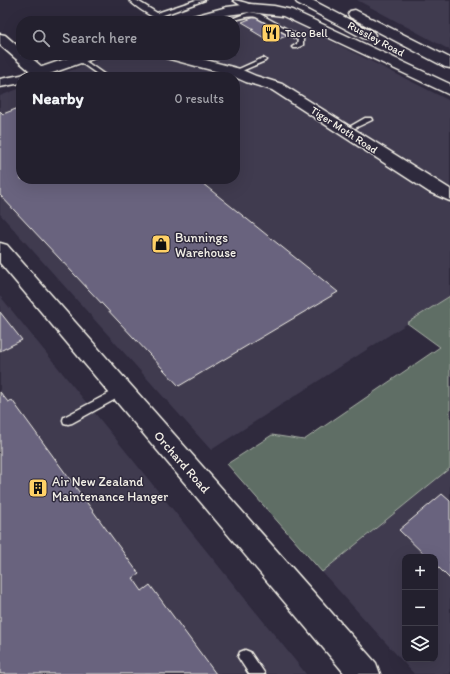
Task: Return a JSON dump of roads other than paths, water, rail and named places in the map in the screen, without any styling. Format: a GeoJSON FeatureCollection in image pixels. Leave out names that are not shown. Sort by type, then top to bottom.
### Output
{"type":"FeatureCollection","features":[{"type":"Feature","properties":{"kind":"main road","name":"Russley Road"},"geometry":{"type":"LineString","coordinates":[[302,0],[450,79]]}},
{"type":"Feature","properties":{"kind":"main road","name":"Russley Road"},"geometry":{"type":"LineString","coordinates":[[328,0],[450,64]]}},
{"type":"Feature","properties":{"kind":"main road"},"geometry":{"type":"LineString","coordinates":[[209,16],[229,10],[256,8],[294,15],[450,90]]}},
{"type":"Feature","properties":{"kind":"main road","name":"Orchard Road"},"geometry":{"type":"LineString","coordinates":[[0,250],[355,669]]}},
{"type":"Feature","properties":{"kind":"street"},"geometry":{"type":"LineString","coordinates":[[0,38],[24,72]]}},
{"type":"Feature","properties":{"kind":"street"},"geometry":{"type":"LineString","coordinates":[[41,72],[75,60]]}},
{"type":"Feature","properties":{"kind":"street","name":"Tiger Moth Road"},"geometry":{"type":"LineString","coordinates":[[190,60],[236,72]]}},
{"type":"Feature","properties":{"kind":"street","name":"Tiger Moth Road"},"geometry":{"type":"LineString","coordinates":[[240,72],[257,73],[277,79],[362,123],[450,188]]}},
{"type":"Feature","properties":{"kind":"street","name":"Tiger Moth Road"},"geometry":{"type":"LineString","coordinates":[[240,74],[277,87],[434,188],[450,196]]}},
{"type":"Feature","properties":{"kind":"street"},"geometry":{"type":"LineString","coordinates":[[0,83],[16,79]]}},
{"type":"Feature","properties":{"kind":"street"},"geometry":{"type":"LineString","coordinates":[[0,89],[16,83]]}},
{"type":"Feature","properties":{"kind":"lane"},"geometry":{"type":"LineString","coordinates":[[132,0],[155,16],[202,0]]}},
{"type":"Feature","properties":{"kind":"lane"},"geometry":{"type":"LineString","coordinates":[[236,0],[245,6],[256,8]]}},
{"type":"Feature","properties":{"kind":"lane"},"geometry":{"type":"LineString","coordinates":[[240,17],[250,14],[258,15],[300,39],[300,46],[295,47]]}},
{"type":"Feature","properties":{"kind":"lane"},"geometry":{"type":"LineString","coordinates":[[87,60],[99,72]]}},
{"type":"Feature","properties":{"kind":"lane"},"geometry":{"type":"LineString","coordinates":[[236,72],[263,60]]}},
{"type":"Feature","properties":{"kind":"lane"},"geometry":{"type":"LineString","coordinates":[[68,420],[121,391]]}},
{"type":"Feature","properties":{"kind":"lane"},"geometry":{"type":"LineString","coordinates":[[245,657],[258,674]]}},
{"type":"Feature","properties":{"kind":"place","name":"Taco Bell"},"geometry":{"type":"Point","coordinates":[271,33]}},
{"type":"Feature","properties":{"kind":"place","name":"Bunnings Warehouse"},"geometry":{"type":"Point","coordinates":[161,244]}},
{"type":"Feature","properties":{"kind":"place","name":"Air New Zealand Maintenance Hanger"},"geometry":{"type":"Point","coordinates":[38,488]}}]}
